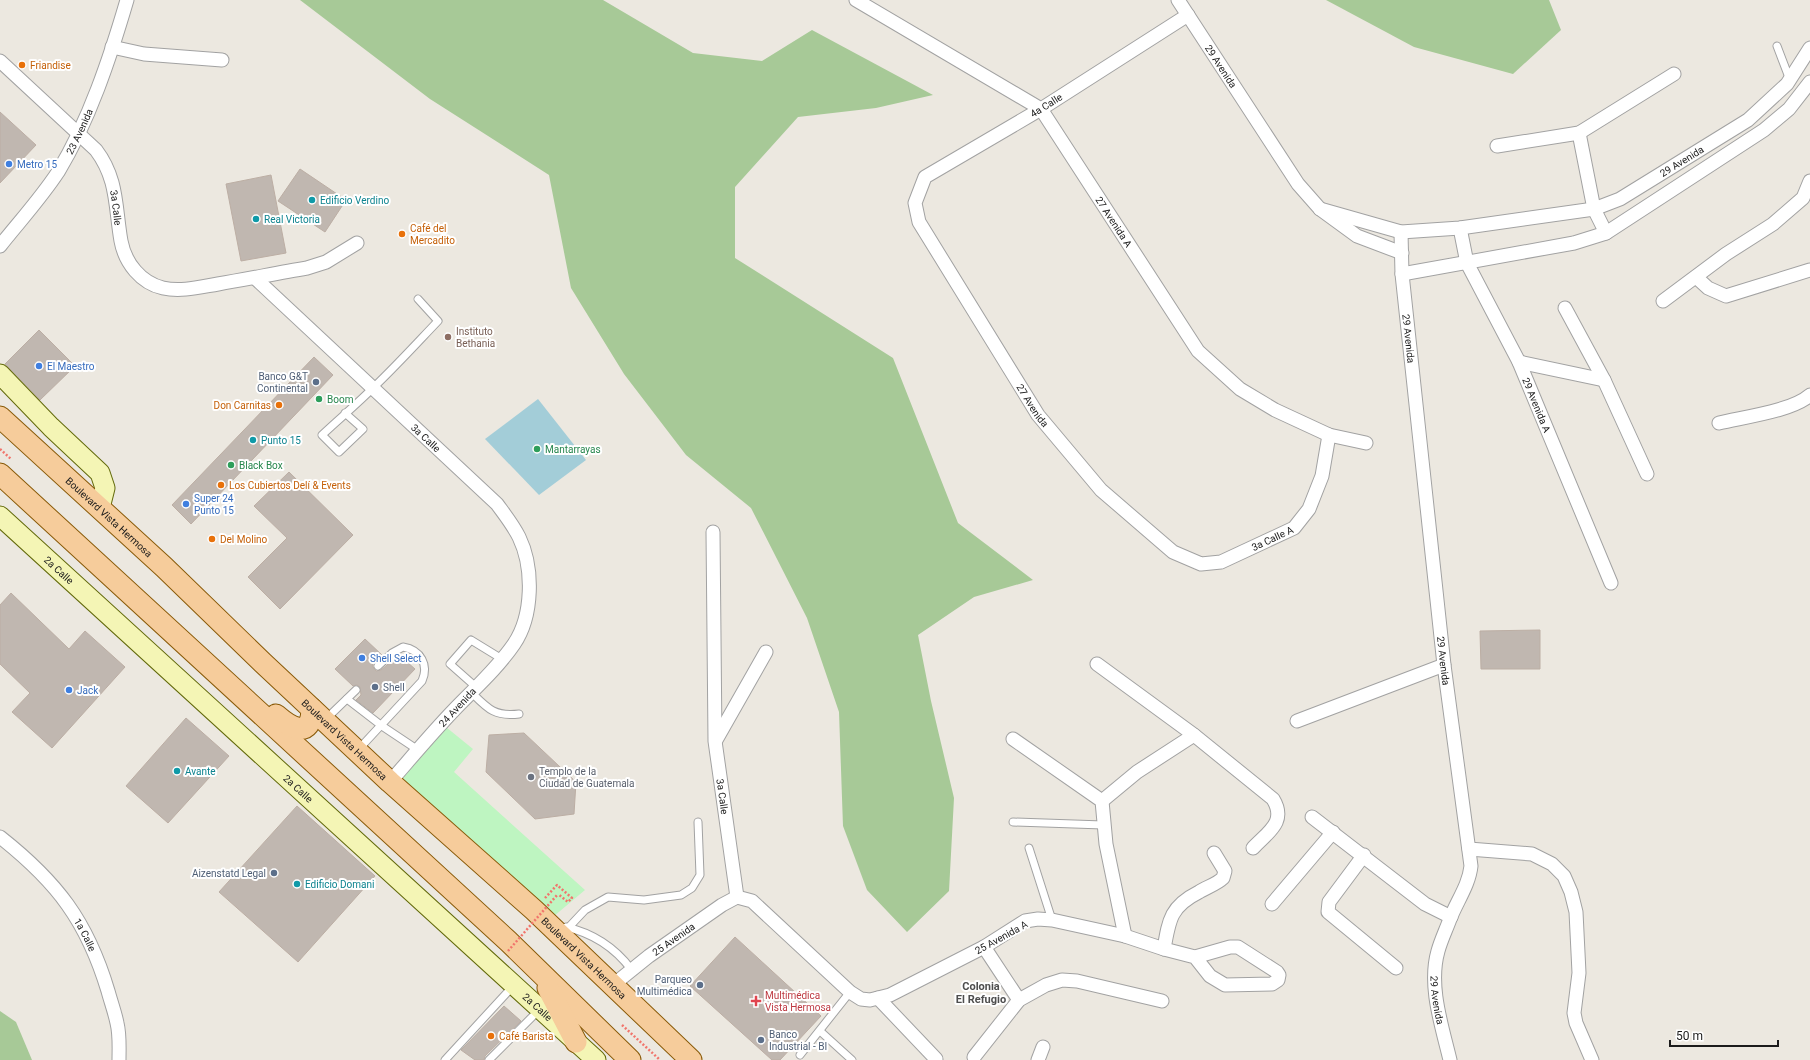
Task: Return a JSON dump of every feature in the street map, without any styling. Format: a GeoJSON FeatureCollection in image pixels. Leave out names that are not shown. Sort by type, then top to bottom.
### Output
{"type":"FeatureCollection","features":[{"type":"Feature","properties":{"kind":"main road","name":"Boulevard Vista Hermosa"},"geometry":{"type":"LineString","coordinates":[[1,414],[164,567],[318,715],[358,750],[390,782],[541,916],[691,1060]]}},
{"type":"Feature","properties":{"kind":"main road"},"geometry":{"type":"LineString","coordinates":[[0,474],[541,973],[630,1060]]}},
{"type":"Feature","properties":{"kind":"main road"},"geometry":{"type":"LineString","coordinates":[[161,622],[185,633],[287,725],[294,729],[301,730],[318,715]]}},
{"type":"Feature","properties":{"kind":"main road"},"geometry":{"type":"LineString","coordinates":[[541,973],[576,1042]]}},
{"type":"Feature","properties":{"kind":"street","name":"23 Avenida"},"geometry":{"type":"LineString","coordinates":[[0,246],[57,173],[79,134],[112,47],[127,0]]}},
{"type":"Feature","properties":{"kind":"street","name":"27 Avenida A"},"geometry":{"type":"LineString","coordinates":[[856,0],[1041,109],[1198,351],[1240,389],[1275,410],[1329,435],[1366,443]]}},
{"type":"Feature","properties":{"kind":"street"},"geometry":{"type":"LineString","coordinates":[[870,8],[882,0]]}},
{"type":"Feature","properties":{"kind":"street","name":"29 Avenida"},"geometry":{"type":"LineString","coordinates":[[1178,0],[1294,178],[1320,209],[1357,236],[1402,253]]}},
{"type":"Feature","properties":{"kind":"street","name":"4a Calle"},"geometry":{"type":"LineString","coordinates":[[915,203],[925,177],[1041,109],[1188,14]]}},
{"type":"Feature","properties":{"kind":"street"},"geometry":{"type":"LineString","coordinates":[[112,47],[144,54],[222,60]]}},
{"type":"Feature","properties":{"kind":"street","name":"29 Avenida"},"geometry":{"type":"LineString","coordinates":[[1320,209],[1401,232],[1460,228],[1594,209],[1620,199],[1748,120],[1787,84],[1810,48]]}},
{"type":"Feature","properties":{"kind":"street","name":"3a Calle"},"geometry":{"type":"LineString","coordinates":[[0,61],[96,150],[105,162],[111,175],[117,199],[119,228],[125,255],[129,264],[143,278],[162,288],[174,289],[255,278],[307,268],[326,262],[357,243]]}},
{"type":"Feature","properties":{"kind":"street"},"geometry":{"type":"LineString","coordinates":[[1497,146],[1579,133],[1674,74]]}},
{"type":"Feature","properties":{"kind":"street"},"geometry":{"type":"LineString","coordinates":[[1402,274],[1574,243],[1606,232],[1764,130],[1789,109],[1810,82]]}},
{"type":"Feature","properties":{"kind":"street"},"geometry":{"type":"LineString","coordinates":[[1579,133],[1594,209],[1606,232]]}},
{"type":"Feature","properties":{"kind":"street"},"geometry":{"type":"LineString","coordinates":[[1663,301],[1726,254],[1773,224],[1803,198],[1810,181]]}},
{"type":"Feature","properties":{"kind":"street","name":"27 Avenida"},"geometry":{"type":"LineString","coordinates":[[915,203],[918,222],[1038,415],[1101,490],[1173,552],[1201,564]]}},
{"type":"Feature","properties":{"kind":"street","name":"29 Avenida A"},"geometry":{"type":"LineString","coordinates":[[1460,228],[1467,263],[1519,362],[1611,583]]}},
{"type":"Feature","properties":{"kind":"street","name":"29 Avenida"},"geometry":{"type":"LineString","coordinates":[[1401,232],[1402,274],[1444,665],[1471,866],[1470,876],[1451,917],[1438,951],[1436,966],[1438,1009],[1450,1060]]}},
{"type":"Feature","properties":{"kind":"street"},"geometry":{"type":"LineString","coordinates":[[1696,277],[1708,288],[1726,296],[1810,270]]}},
{"type":"Feature","properties":{"kind":"street","name":"3a Calle"},"geometry":{"type":"LineString","coordinates":[[255,278],[497,504],[511,522],[520,539],[530,586],[527,614],[521,632]]}},
{"type":"Feature","properties":{"kind":"street"},"geometry":{"type":"LineString","coordinates":[[1565,308],[1604,380],[1647,474]]}},
{"type":"Feature","properties":{"kind":"street"},"geometry":{"type":"LineString","coordinates":[[1519,362],[1604,380]]}},
{"type":"Feature","properties":{"kind":"street"},"geometry":{"type":"LineString","coordinates":[[0,374],[51,427],[100,473],[106,488],[100,508]]}},
{"type":"Feature","properties":{"kind":"street"},"geometry":{"type":"LineString","coordinates":[[1719,423],[1775,410],[1805,399],[1810,394]]}},
{"type":"Feature","properties":{"kind":"street","name":"3a Calle A"},"geometry":{"type":"LineString","coordinates":[[1201,564],[1221,562],[1294,528],[1309,509],[1322,476],[1329,435]]}},
{"type":"Feature","properties":{"kind":"street","name":"2a Calle"},"geometry":{"type":"LineString","coordinates":[[0,516],[596,1060]]}},
{"type":"Feature","properties":{"kind":"street","name":"3a Calle"},"geometry":{"type":"LineString","coordinates":[[713,532],[715,741],[737,897]]}},
{"type":"Feature","properties":{"kind":"street","name":"24 Avenida"},"geometry":{"type":"LineString","coordinates":[[390,782],[502,659],[521,632]]}},
{"type":"Feature","properties":{"kind":"street"},"geometry":{"type":"LineString","coordinates":[[715,741],[766,652]]}},
{"type":"Feature","properties":{"kind":"street"},"geometry":{"type":"LineString","coordinates":[[1097,664],[1194,735],[1273,799],[1278,810],[1277,823],[1253,848]]}},
{"type":"Feature","properties":{"kind":"street"},"geometry":{"type":"LineString","coordinates":[[1297,722],[1444,665]]}},
{"type":"Feature","properties":{"kind":"street"},"geometry":{"type":"LineString","coordinates":[[1102,801],[1137,772],[1194,735]]}},
{"type":"Feature","properties":{"kind":"street"},"geometry":{"type":"LineString","coordinates":[[1013,738],[1102,801]]}},
{"type":"Feature","properties":{"kind":"street"},"geometry":{"type":"LineString","coordinates":[[1102,801],[1103,824],[1125,936]]}},
{"type":"Feature","properties":{"kind":"street"},"geometry":{"type":"LineString","coordinates":[[1312,817],[1425,904],[1451,917]]}},
{"type":"Feature","properties":{"kind":"street"},"geometry":{"type":"LineString","coordinates":[[1272,904],[1333,832]]}},
{"type":"Feature","properties":{"kind":"street","name":"1a Calle"},"geometry":{"type":"LineString","coordinates":[[0,837],[23,856],[50,882],[73,911],[98,961],[118,1024],[119,1060]]}},
{"type":"Feature","properties":{"kind":"street"},"geometry":{"type":"LineString","coordinates":[[1469,849],[1532,854],[1552,864],[1564,876],[1571,892],[1576,912],[1579,973],[1574,1013],[1576,1023],[1592,1060]]}},
{"type":"Feature","properties":{"kind":"street"},"geometry":{"type":"LineString","coordinates":[[1164,949],[1168,930],[1176,907],[1186,898],[1223,878],[1225,871],[1214,853]]}},
{"type":"Feature","properties":{"kind":"street"},"geometry":{"type":"LineString","coordinates":[[1364,856],[1329,902],[1328,912],[1396,968]]}},
{"type":"Feature","properties":{"kind":"street"},"geometry":{"type":"LineString","coordinates":[[737,897],[752,900],[855,995]]}},
{"type":"Feature","properties":{"kind":"street","name":"25 Avenida"},"geometry":{"type":"LineString","coordinates":[[613,986],[631,969],[722,905],[737,897]]}},
{"type":"Feature","properties":{"kind":"street","name":"25 Avenida A"},"geometry":{"type":"LineString","coordinates":[[855,995],[870,1000],[890,995],[984,947],[1025,921],[1038,919],[1052,920],[1125,936],[1164,949],[1195,957]]}},
{"type":"Feature","properties":{"kind":"street"},"geometry":{"type":"LineString","coordinates":[[984,947],[1019,1000]]}},
{"type":"Feature","properties":{"kind":"street"},"geometry":{"type":"LineString","coordinates":[[1230,947],[1238,947],[1277,972],[1279,976],[1278,980],[1272,984],[1225,985],[1210,976],[1195,957],[1230,947]]}},
{"type":"Feature","properties":{"kind":"street"},"geometry":{"type":"LineString","coordinates":[[974,1057],[1019,1000],[1046,985],[1062,980],[1077,981],[1162,1001]]}},
{"type":"Feature","properties":{"kind":"street"},"geometry":{"type":"LineString","coordinates":[[878,998],[936,1059]]}},
{"type":"Feature","properties":{"kind":"street"},"geometry":{"type":"LineString","coordinates":[[1038,1060],[1043,1047]]}},
{"type":"Feature","properties":{"kind":"lane"},"geometry":{"type":"LineString","coordinates":[[1777,46],[1790,80]]}},
{"type":"Feature","properties":{"kind":"lane"},"geometry":{"type":"LineString","coordinates":[[346,413],[363,429],[339,452],[322,436],[346,413],[373,388],[438,321],[418,299]]}},
{"type":"Feature","properties":{"kind":"lane"},"geometry":{"type":"LineString","coordinates":[[502,659],[471,640],[450,664],[487,708],[498,714],[518,714]]}},
{"type":"Feature","properties":{"kind":"lane"},"geometry":{"type":"LineString","coordinates":[[358,750],[382,726],[422,681],[425,670],[425,665],[414,651],[403,647],[392,653],[378,666]]}},
{"type":"Feature","properties":{"kind":"lane"},"geometry":{"type":"LineString","coordinates":[[318,715],[347,699],[356,690]]}},
{"type":"Feature","properties":{"kind":"lane"},"geometry":{"type":"LineString","coordinates":[[347,699],[382,726],[418,750]]}},
{"type":"Feature","properties":{"kind":"lane"},"geometry":{"type":"LineString","coordinates":[[569,927],[585,910],[608,897],[644,900],[669,897],[687,892],[700,876],[698,822]]}},
{"type":"Feature","properties":{"kind":"lane"},"geometry":{"type":"LineString","coordinates":[[1013,822],[1103,824]]}},
{"type":"Feature","properties":{"kind":"lane"},"geometry":{"type":"LineString","coordinates":[[1030,848],[1052,920]]}},
{"type":"Feature","properties":{"kind":"lane"},"geometry":{"type":"LineString","coordinates":[[541,916],[605,943],[620,955],[631,969]]}},
{"type":"Feature","properties":{"kind":"lane"},"geometry":{"type":"LineString","coordinates":[[445,1060],[514,985]]}},
{"type":"Feature","properties":{"kind":"lane"},"geometry":{"type":"LineString","coordinates":[[800,1055],[820,1031],[855,995]]}},
{"type":"Feature","properties":{"kind":"lane"},"geometry":{"type":"LineString","coordinates":[[489,1060],[540,1009]]}},
{"type":"Feature","properties":{"kind":"lane"},"geometry":{"type":"LineString","coordinates":[[820,1031],[852,1060]]}},
{"type":"Feature","properties":{"kind":"path"},"geometry":{"type":"LineString","coordinates":[[508,951],[558,894],[568,902],[572,898],[557,885],[541,916]]}},
{"type":"Feature","properties":{"kind":"green space"},"geometry":{"type":"Polygon","coordinates":[[[300,0],[603,0],[693,53],[762,61],[812,30],[933,95],[876,108],[798,117],[735,187],[735,258],[893,358],[958,523],[1033,580],[974,597],[918,635],[931,701],[954,798],[949,891],[907,932],[867,890],[843,826],[839,712],[807,618],[751,508],[686,455],[624,374],[571,288],[549,175],[430,99],[300,0]]]}},
{"type":"Feature","properties":{"kind":"green space"},"geometry":{"type":"Polygon","coordinates":[[[1326,0],[1549,0],[1561,30],[1513,74],[1414,47],[1326,0]]]}},
{"type":"Feature","properties":{"kind":"green space"},"geometry":{"type":"Polygon","coordinates":[[[441,723],[473,749],[454,772],[585,890],[547,922],[390,782],[441,723]]]}},
{"type":"Feature","properties":{"kind":"green space"},"geometry":{"type":"Polygon","coordinates":[[[0,1011],[16,1022],[32,1060],[0,1060],[0,1011]]]}},
{"type":"Feature","properties":{"kind":"water","name":"Mantarrayas"},"geometry":{"type":"Polygon","coordinates":[[[538,399],[586,460],[539,495],[485,439],[538,399]]]}},
{"type":"Feature","properties":{"kind":"building","name":"Metro 15"},"geometry":{"type":"Polygon","coordinates":[[[0,112],[36,145],[0,183],[0,112]]]}},
{"type":"Feature","properties":{"kind":"building","name":"Edificio Verdino"},"geometry":{"type":"Polygon","coordinates":[[[300,169],[346,200],[325,232],[278,201],[300,169]]]}},
{"type":"Feature","properties":{"kind":"building","name":"Real Victoria"},"geometry":{"type":"Polygon","coordinates":[[[271,175],[286,253],[241,261],[226,184],[271,175]]]}},
{"type":"Feature","properties":{"kind":"building","name":"El Maestro"},"geometry":{"type":"Polygon","coordinates":[[[39,330],[75,366],[40,400],[5,364],[39,330]]]}},
{"type":"Feature","properties":{"kind":"building","name":"Punto 15"},"geometry":{"type":"Polygon","coordinates":[[[314,357],[333,375],[191,524],[172,505],[314,357]]]}},
{"type":"Feature","properties":{"kind":"building"},"geometry":{"type":"Polygon","coordinates":[[[289,472],[353,535],[280,609],[248,577],[287,538],[254,506],[289,472]]]}},
{"type":"Feature","properties":{"kind":"building","name":"Jack"},"geometry":{"type":"Polygon","coordinates":[[[11,593],[69,649],[85,631],[125,667],[52,748],[12,712],[30,693],[0,664],[0,605],[11,593]]]}},
{"type":"Feature","properties":{"kind":"building"},"geometry":{"type":"Polygon","coordinates":[[[1540,630],[1540,669],[1481,669],[1480,631],[1540,630]]]}},
{"type":"Feature","properties":{"kind":"building","name":"Shell"},"geometry":{"type":"Polygon","coordinates":[[[365,639],[382,655],[373,664],[376,671],[381,670],[399,655],[415,669],[373,713],[356,700],[361,695],[360,687],[357,685],[353,686],[335,669],[365,639]]]}},
{"type":"Feature","properties":{"kind":"building","name":"Avante"},"geometry":{"type":"Polygon","coordinates":[[[186,718],[229,756],[168,823],[126,786],[186,718]]]}},
{"type":"Feature","properties":{"kind":"building","name":"Templo de la Ciudad de Guatemala"},"geometry":{"type":"Polygon","coordinates":[[[524,733],[576,782],[574,814],[535,819],[486,772],[489,735],[524,733]]]}},
{"type":"Feature","properties":{"kind":"building","name":"Edificio Domani"},"geometry":{"type":"Polygon","coordinates":[[[297,806],[375,876],[298,962],[219,892],[297,806]]]}},
{"type":"Feature","properties":{"kind":"building","name":"Multimédica Vista Hermosa"},"geometry":{"type":"Polygon","coordinates":[[[735,937],[821,1016],[780,1060],[772,1060],[690,986],[735,937]]]}},
{"type":"Feature","properties":{"kind":"building","name":"Café Barista"},"geometry":{"type":"Polygon","coordinates":[[[504,1006],[521,1021],[485,1056],[484,1060],[475,1060],[461,1050],[504,1006]]]}},
{"type":"Feature","properties":{"kind":"place","name":"Friandise"},"geometry":{"type":"Point","coordinates":[22,65]}},
{"type":"Feature","properties":{"kind":"place","name":"Metro 15"},"geometry":{"type":"Point","coordinates":[9,164]}},
{"type":"Feature","properties":{"kind":"place","name":"Edificio Verdino"},"geometry":{"type":"Point","coordinates":[312,200]}},
{"type":"Feature","properties":{"kind":"place","name":"Real Victoria"},"geometry":{"type":"Point","coordinates":[256,219]}},
{"type":"Feature","properties":{"kind":"place","name":"Café del Mercadito"},"geometry":{"type":"Point","coordinates":[402,234]}},
{"type":"Feature","properties":{"kind":"place","name":"Instituto Bethania"},"geometry":{"type":"Point","coordinates":[448,337]}},
{"type":"Feature","properties":{"kind":"place","name":"El Maestro"},"geometry":{"type":"Point","coordinates":[39,366]}},
{"type":"Feature","properties":{"kind":"place","name":"Banco G&T Continental"},"geometry":{"type":"Point","coordinates":[316,382]}},
{"type":"Feature","properties":{"kind":"place","name":"Boom"},"geometry":{"type":"Point","coordinates":[319,399]}},
{"type":"Feature","properties":{"kind":"place","name":"Don Carnitas"},"geometry":{"type":"Point","coordinates":[279,405]}},
{"type":"Feature","properties":{"kind":"place","name":"Punto 15"},"geometry":{"type":"Point","coordinates":[253,440]}},
{"type":"Feature","properties":{"kind":"place","name":"Mantarrayas"},"geometry":{"type":"Point","coordinates":[537,449]}},
{"type":"Feature","properties":{"kind":"place","name":"Black Box"},"geometry":{"type":"Point","coordinates":[231,465]}},
{"type":"Feature","properties":{"kind":"place","name":"Los Cubiertos Delí & Events"},"geometry":{"type":"Point","coordinates":[221,485]}},
{"type":"Feature","properties":{"kind":"place","name":"Super 24 Punto 15"},"geometry":{"type":"Point","coordinates":[186,504]}},
{"type":"Feature","properties":{"kind":"place","name":"Del Molino"},"geometry":{"type":"Point","coordinates":[212,539]}},
{"type":"Feature","properties":{"kind":"place","name":"Shell Select"},"geometry":{"type":"Point","coordinates":[362,658]}},
{"type":"Feature","properties":{"kind":"place","name":"Shell"},"geometry":{"type":"Point","coordinates":[375,687]}},
{"type":"Feature","properties":{"kind":"place","name":"Jack"},"geometry":{"type":"Point","coordinates":[69,690]}},
{"type":"Feature","properties":{"kind":"place","name":"Avante"},"geometry":{"type":"Point","coordinates":[177,771]}},
{"type":"Feature","properties":{"kind":"place","name":"Templo de la Ciudad de Guatemala"},"geometry":{"type":"Point","coordinates":[531,777]}},
{"type":"Feature","properties":{"kind":"place","name":"Aizenstatd Legal"},"geometry":{"type":"Point","coordinates":[274,873]}},
{"type":"Feature","properties":{"kind":"place","name":"Edificio Domani"},"geometry":{"type":"Point","coordinates":[297,884]}},
{"type":"Feature","properties":{"kind":"place","name":"Parqueo Multimédica"},"geometry":{"type":"Point","coordinates":[700,985]}},
{"type":"Feature","properties":{"kind":"place","name":"Multimédica Vista Hermosa"},"geometry":{"type":"Point","coordinates":[756,1001]}},
{"type":"Feature","properties":{"kind":"place","name":"Café Barista"},"geometry":{"type":"Point","coordinates":[491,1036]}},
{"type":"Feature","properties":{"kind":"place","name":"Banco Industrial - BI"},"geometry":{"type":"Point","coordinates":[761,1040]}},
{"type":"Feature","properties":{"kind":"district","name":"Colonia El Refugio"},"geometry":{"type":"Point","coordinates":[981,992]}}]}
